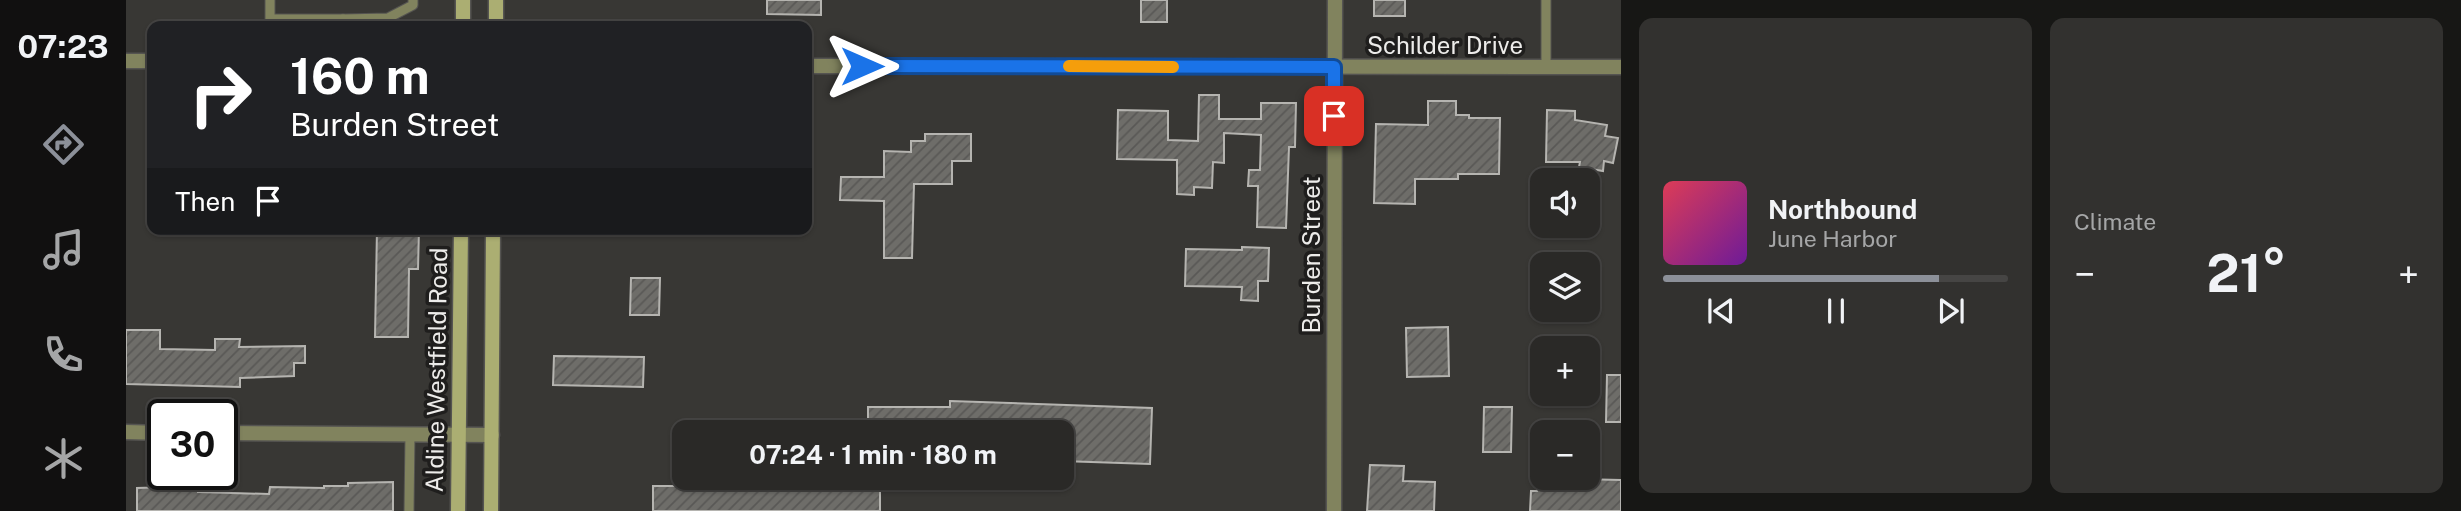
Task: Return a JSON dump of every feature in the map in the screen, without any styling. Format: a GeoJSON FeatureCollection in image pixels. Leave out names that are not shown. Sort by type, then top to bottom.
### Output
{"type":"FeatureCollection","features":[{"type":"Feature","properties":{"kind":"main road"},"geometry":{"type":"LineString","coordinates":[[463,0],[463,21]]}},
{"type":"Feature","properties":{"kind":"main road"},"geometry":{"type":"LineString","coordinates":[[496,0],[496,21]]}},
{"type":"Feature","properties":{"kind":"main road","name":"Aldine Westfield Road"},"geometry":{"type":"LineString","coordinates":[[458,511],[461,235]]}},
{"type":"Feature","properties":{"kind":"main road"},"geometry":{"type":"LineString","coordinates":[[491,511],[493,235]]}},
{"type":"Feature","properties":{"kind":"street","name":"Burden Street"},"geometry":{"type":"LineString","coordinates":[[1334,511],[1335,0]]}},
{"type":"Feature","properties":{"kind":"street"},"geometry":{"type":"LineString","coordinates":[[126,61],[147,61]]}},
{"type":"Feature","properties":{"kind":"street","name":"Schilder Drive"},"geometry":{"type":"LineString","coordinates":[[812,66],[1621,68]]}},
{"type":"Feature","properties":{"kind":"street"},"geometry":{"type":"LineString","coordinates":[[126,432],[147,433]]}},
{"type":"Feature","properties":{"kind":"street"},"geometry":{"type":"LineString","coordinates":[[238,433],[492,435]]}},
{"type":"Feature","properties":{"kind":"lane"},"geometry":{"type":"LineString","coordinates":[[270,0],[270,19],[306,21]]}},
{"type":"Feature","properties":{"kind":"lane"},"geometry":{"type":"LineString","coordinates":[[361,21],[388,18],[413,5],[413,0]]}},
{"type":"Feature","properties":{"kind":"lane"},"geometry":{"type":"LineString","coordinates":[[1546,0],[1546,67]]}},
{"type":"Feature","properties":{"kind":"lane"},"geometry":{"type":"LineString","coordinates":[[409,511],[410,435]]}},
{"type":"Feature","properties":{"kind":"building"},"geometry":{"type":"Polygon","coordinates":[[[767,0],[821,0],[821,15],[767,14],[767,0]]]}},
{"type":"Feature","properties":{"kind":"building"},"geometry":{"type":"Polygon","coordinates":[[[1141,0],[1167,0],[1167,22],[1141,22],[1141,0]]]}},
{"type":"Feature","properties":{"kind":"building"},"geometry":{"type":"Polygon","coordinates":[[[1374,0],[1405,0],[1405,16],[1374,16],[1374,0]]]}},
{"type":"Feature","properties":{"kind":"building"},"geometry":{"type":"Polygon","coordinates":[[[1199,95],[1219,95],[1219,119],[1261,119],[1261,103],[1296,103],[1295,147],[1289,147],[1286,228],[1257,227],[1258,186],[1248,186],[1249,170],[1260,170],[1261,135],[1224,133],[1224,163],[1213,162],[1212,188],[1194,187],[1194,195],[1177,194],[1177,160],[1117,159],[1118,110],[1168,111],[1168,140],[1198,141],[1199,95]]]}},
{"type":"Feature","properties":{"kind":"building"},"geometry":{"type":"Polygon","coordinates":[[[1428,101],[1456,101],[1456,115],[1469,115],[1469,118],[1500,118],[1499,174],[1458,174],[1458,179],[1415,179],[1415,204],[1374,203],[1376,124],[1428,125],[1428,101]]]}},
{"type":"Feature","properties":{"kind":"building"},"geometry":{"type":"Polygon","coordinates":[[[1547,110],[1575,111],[1575,120],[1607,125],[1605,136],[1618,138],[1613,163],[1604,161],[1603,171],[1600,168],[1579,167],[1580,162],[1546,162],[1547,110]]]}},
{"type":"Feature","properties":{"kind":"building"},"geometry":{"type":"Polygon","coordinates":[[[925,134],[971,134],[971,161],[952,161],[952,184],[914,184],[912,258],[884,258],[884,201],[840,200],[841,177],[884,177],[884,151],[911,152],[911,141],[925,141],[925,134]]]}},
{"type":"Feature","properties":{"kind":"building"},"geometry":{"type":"Polygon","coordinates":[[[377,235],[419,235],[418,269],[409,269],[408,337],[375,337],[377,235]]]}},
{"type":"Feature","properties":{"kind":"building"},"geometry":{"type":"Polygon","coordinates":[[[1242,247],[1269,248],[1268,281],[1258,281],[1258,301],[1241,300],[1242,287],[1185,286],[1186,249],[1242,250],[1242,247]]]}},
{"type":"Feature","properties":{"kind":"building"},"geometry":{"type":"Polygon","coordinates":[[[631,278],[660,278],[659,315],[630,315],[631,278]]]}},
{"type":"Feature","properties":{"kind":"building"},"geometry":{"type":"Polygon","coordinates":[[[1448,327],[1449,376],[1407,377],[1406,328],[1448,327]]]}},
{"type":"Feature","properties":{"kind":"building"},"geometry":{"type":"Polygon","coordinates":[[[126,330],[160,330],[160,349],[215,350],[215,339],[240,339],[239,347],[305,346],[305,363],[294,363],[294,376],[240,378],[240,387],[126,384],[126,330]]]}},
{"type":"Feature","properties":{"kind":"building"},"geometry":{"type":"Polygon","coordinates":[[[554,356],[644,357],[643,387],[553,385],[554,356]]]}},
{"type":"Feature","properties":{"kind":"building"},"geometry":{"type":"Polygon","coordinates":[[[1607,375],[1621,375],[1621,422],[1606,422],[1607,375]]]}},
{"type":"Feature","properties":{"kind":"building"},"geometry":{"type":"Polygon","coordinates":[[[950,401],[1152,408],[1150,464],[1074,461],[1074,420],[868,420],[868,407],[950,407],[950,401]]]}},
{"type":"Feature","properties":{"kind":"building"},"geometry":{"type":"Polygon","coordinates":[[[1484,407],[1512,407],[1511,452],[1483,452],[1484,407]]]}},
{"type":"Feature","properties":{"kind":"building"},"geometry":{"type":"Polygon","coordinates":[[[1370,465],[1404,466],[1403,481],[1435,482],[1434,511],[1367,511],[1370,465]]]}},
{"type":"Feature","properties":{"kind":"building"},"geometry":{"type":"Polygon","coordinates":[[[1600,480],[1621,480],[1621,511],[1530,511],[1531,491],[1600,490],[1600,480]]]}},
{"type":"Feature","properties":{"kind":"building"},"geometry":{"type":"Polygon","coordinates":[[[393,482],[393,511],[137,511],[137,488],[269,494],[270,487],[324,488],[348,486],[348,483],[393,482]]]}},
{"type":"Feature","properties":{"kind":"building"},"geometry":{"type":"Polygon","coordinates":[[[653,486],[672,486],[672,490],[880,490],[880,511],[653,511],[653,486]]]}},
{"type":"Feature","properties":{"kind":"slow traffic"},"geometry":{"type":"LineString","coordinates":[[1069,66],[1173,67]]}},
{"type":"Feature","properties":{"kind":"route"},"geometry":{"type":"LineString","coordinates":[[862,66],[1334,67],[1334,116]]}}]}
